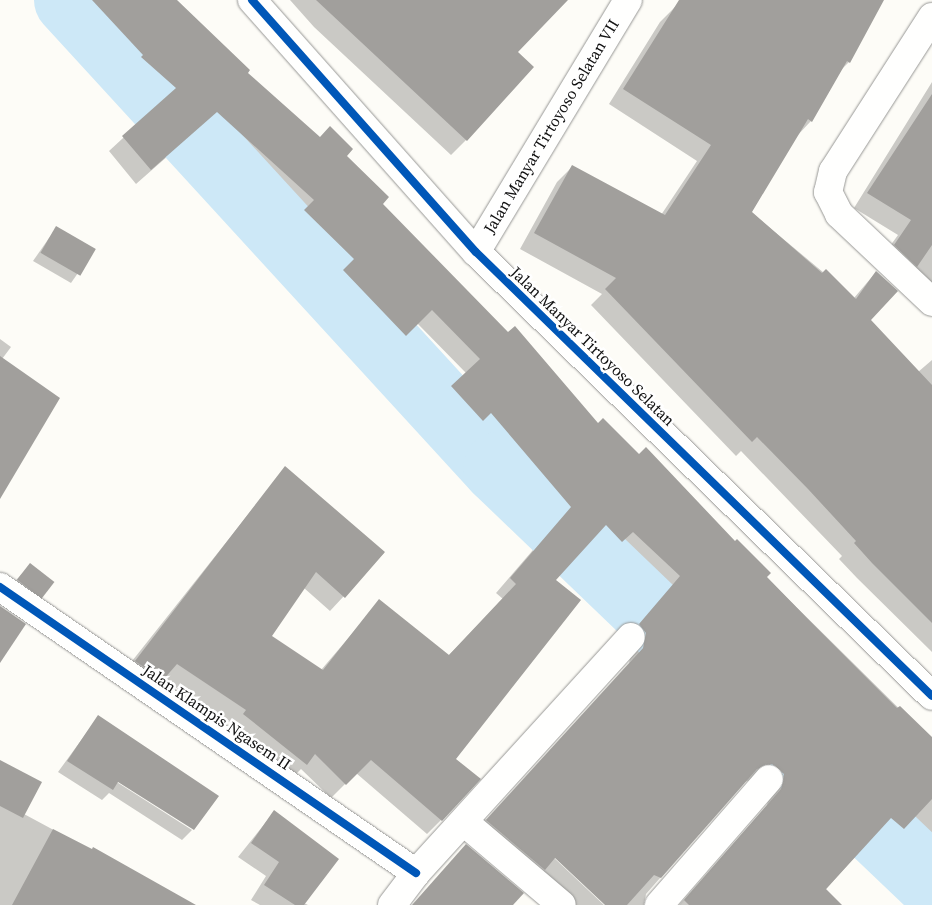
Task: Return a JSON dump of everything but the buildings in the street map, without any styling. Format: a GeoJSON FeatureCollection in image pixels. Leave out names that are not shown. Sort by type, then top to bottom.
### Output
{"type":"FeatureCollection","features":[{"type":"Feature","properties":{"kind":"street","name":"Jalan Manyar Tirtoyoso Selatan"},"geometry":{"type":"LineString","coordinates":[[252,0],[476,252],[932,696]]}},
{"type":"Feature","properties":{"kind":"street","name":"Jalan Manyar Tirtoyoso Selatan VII"},"geometry":{"type":"LineString","coordinates":[[476,252],[618,4]]}},
{"type":"Feature","properties":{"kind":"street"},"geometry":{"type":"LineString","coordinates":[[932,16],[833,171],[828,192],[840,214],[932,302]]}},
{"type":"Feature","properties":{"kind":"street","name":"Jalan Klampis Ngasem II"},"geometry":{"type":"LineString","coordinates":[[0,587],[416,873]]}},
{"type":"Feature","properties":{"kind":"street"},"geometry":{"type":"LineString","coordinates":[[392,905],[416,873],[631,637]]}},
{"type":"Feature","properties":{"kind":"street"},"geometry":{"type":"LineString","coordinates":[[659,905],[769,778]]}},
{"type":"Feature","properties":{"kind":"street"},"geometry":{"type":"LineString","coordinates":[[464,822],[562,905]]}},
{"type":"Feature","properties":{"kind":"waterway"},"geometry":{"type":"LineString","coordinates":[[70,0],[499,468],[721,681]]}},
{"type":"Feature","properties":{"kind":"waterway"},"geometry":{"type":"LineString","coordinates":[[806,762],[932,882]]}},
{"type":"Feature","properties":{"kind":"cycle path"},"geometry":{"type":"LineString","coordinates":[[252,0],[476,252],[932,696]]}},
{"type":"Feature","properties":{"kind":"cycle path"},"geometry":{"type":"LineString","coordinates":[[0,587],[416,873]]}}]}
